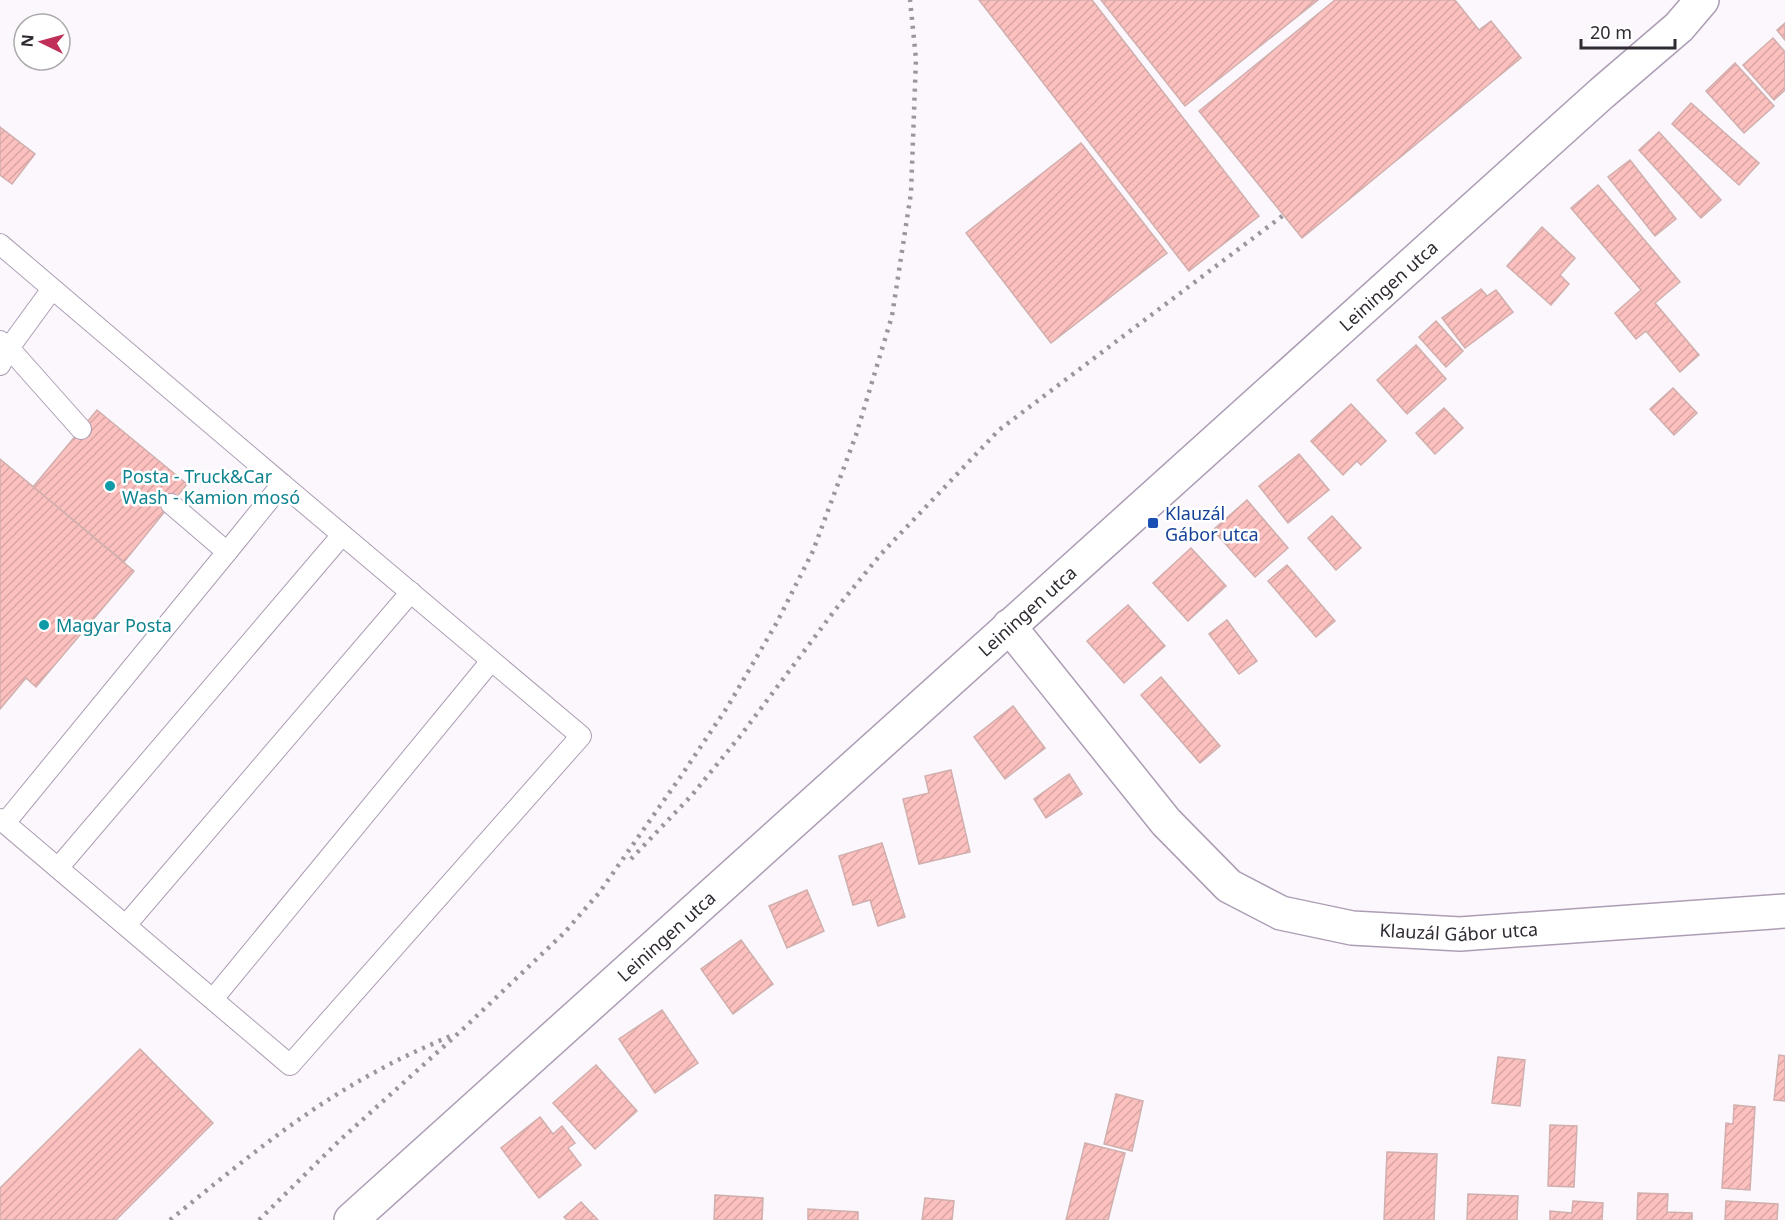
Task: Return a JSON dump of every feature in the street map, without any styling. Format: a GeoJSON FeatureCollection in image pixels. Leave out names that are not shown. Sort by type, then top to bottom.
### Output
{"type":"FeatureCollection","features":[{"type":"Feature","properties":{"kind":"street","name":"Leiningen utca"},"geometry":{"type":"LineString","coordinates":[[351,1220],[1602,93],[1679,27],[1702,0]]}},
{"type":"Feature","properties":{"kind":"street","name":"Klauzál Gábor utca"},"geometry":{"type":"LineString","coordinates":[[1009,626],[1166,822],[1229,886],[1281,913],[1352,928],[1460,934],[1785,911]]}},
{"type":"Feature","properties":{"kind":"lane"},"geometry":{"type":"LineString","coordinates":[[0,244],[581,736],[290,1065],[3,821],[282,484]]}},
{"type":"Feature","properties":{"kind":"lane"},"geometry":{"type":"LineString","coordinates":[[52,289],[3,351],[81,429]]}},
{"type":"Feature","properties":{"kind":"lane"},"geometry":{"type":"LineString","coordinates":[[171,504],[227,552]]}},
{"type":"Feature","properties":{"kind":"lane"},"geometry":{"type":"LineString","coordinates":[[58,868],[342,535]]}},
{"type":"Feature","properties":{"kind":"lane"},"geometry":{"type":"LineString","coordinates":[[126,925],[411,592]]}},
{"type":"Feature","properties":{"kind":"lane"},"geometry":{"type":"LineString","coordinates":[[213,999],[491,661]]}},
{"type":"Feature","properties":{"kind":"building"},"geometry":{"type":"Polygon","coordinates":[[[979,0],[1092,0],[1259,216],[1189,271],[979,0]]]}},
{"type":"Feature","properties":{"kind":"building"},"geometry":{"type":"Polygon","coordinates":[[[1101,0],[1318,0],[1185,106],[1101,0]]]}},
{"type":"Feature","properties":{"kind":"building"},"geometry":{"type":"Polygon","coordinates":[[[1335,0],[1455,0],[1479,30],[1491,21],[1521,58],[1302,238],[1199,111],[1335,0]]]}},
{"type":"Feature","properties":{"kind":"building"},"geometry":{"type":"Polygon","coordinates":[[[1785,23],[1785,40],[1777,30],[1785,23]]]}},
{"type":"Feature","properties":{"kind":"building"},"geometry":{"type":"Polygon","coordinates":[[[1773,38],[1785,52],[1785,90],[1774,100],[1743,65],[1773,38]]]}},
{"type":"Feature","properties":{"kind":"building"},"geometry":{"type":"Polygon","coordinates":[[[1735,63],[1774,106],[1744,133],[1706,91],[1735,63]]]}},
{"type":"Feature","properties":{"kind":"building"},"geometry":{"type":"Polygon","coordinates":[[[1691,103],[1759,163],[1739,185],[1672,124],[1691,103]]]}},
{"type":"Feature","properties":{"kind":"building"},"geometry":{"type":"Polygon","coordinates":[[[0,127],[35,154],[12,184],[0,175],[0,127]]]}},
{"type":"Feature","properties":{"kind":"building"},"geometry":{"type":"Polygon","coordinates":[[[1659,132],[1721,200],[1701,218],[1639,150],[1659,132]]]}},
{"type":"Feature","properties":{"kind":"building"},"geometry":{"type":"Polygon","coordinates":[[[1081,143],[1167,253],[1051,343],[966,233],[1081,143]]]}},
{"type":"Feature","properties":{"kind":"building"},"geometry":{"type":"Polygon","coordinates":[[[1630,160],[1676,219],[1655,236],[1608,177],[1630,160]]]}},
{"type":"Feature","properties":{"kind":"building"},"geometry":{"type":"Polygon","coordinates":[[[1598,185],[1680,282],[1655,303],[1699,355],[1680,372],[1646,331],[1636,339],[1615,313],[1641,290],[1571,208],[1598,185]]]}},
{"type":"Feature","properties":{"kind":"building"},"geometry":{"type":"Polygon","coordinates":[[[1542,227],[1575,258],[1560,275],[1569,284],[1551,305],[1507,266],[1542,227]]]}},
{"type":"Feature","properties":{"kind":"building"},"geometry":{"type":"Polygon","coordinates":[[[1481,289],[1487,296],[1496,290],[1513,312],[1465,348],[1442,318],[1481,289]]]}},
{"type":"Feature","properties":{"kind":"building"},"geometry":{"type":"Polygon","coordinates":[[[1436,321],[1463,351],[1446,367],[1419,337],[1436,321]]]}},
{"type":"Feature","properties":{"kind":"building"},"geometry":{"type":"Polygon","coordinates":[[[1416,345],[1446,379],[1407,414],[1377,380],[1416,345]]]}},
{"type":"Feature","properties":{"kind":"building"},"geometry":{"type":"Polygon","coordinates":[[[1673,388],[1697,413],[1674,435],[1650,409],[1673,388]]]}},
{"type":"Feature","properties":{"kind":"building"},"geometry":{"type":"Polygon","coordinates":[[[1351,404],[1386,441],[1361,465],[1357,461],[1343,475],[1311,441],[1351,404]]]}},
{"type":"Feature","properties":{"kind":"building"},"geometry":{"type":"Polygon","coordinates":[[[1444,408],[1463,428],[1435,454],[1416,433],[1444,408]]]}},
{"type":"Feature","properties":{"kind":"building","name":"Posta - Truck&Car Wash - Kamion mosó"},"geometry":{"type":"Polygon","coordinates":[[[97,410],[187,484],[124,562],[33,487],[97,410]]]}},
{"type":"Feature","properties":{"kind":"building"},"geometry":{"type":"Polygon","coordinates":[[[1299,454],[1329,490],[1288,523],[1259,486],[1299,454]]]}},
{"type":"Feature","properties":{"kind":"building","name":"Magyar Posta"},"geometry":{"type":"Polygon","coordinates":[[[0,459],[134,571],[36,687],[26,678],[0,709],[0,459]]]}},
{"type":"Feature","properties":{"kind":"building"},"geometry":{"type":"Polygon","coordinates":[[[1247,500],[1288,548],[1255,577],[1213,530],[1247,500]]]}},
{"type":"Feature","properties":{"kind":"building"},"geometry":{"type":"Polygon","coordinates":[[[1332,516],[1361,548],[1336,570],[1308,538],[1332,516]]]}},
{"type":"Feature","properties":{"kind":"building"},"geometry":{"type":"Polygon","coordinates":[[[1191,548],[1226,586],[1188,621],[1153,583],[1191,548]]]}},
{"type":"Feature","properties":{"kind":"building"},"geometry":{"type":"Polygon","coordinates":[[[1287,565],[1335,621],[1316,637],[1268,581],[1287,565]]]}},
{"type":"Feature","properties":{"kind":"building"},"geometry":{"type":"Polygon","coordinates":[[[1128,605],[1165,646],[1124,683],[1087,641],[1128,605]]]}},
{"type":"Feature","properties":{"kind":"building"},"geometry":{"type":"Polygon","coordinates":[[[1227,620],[1257,661],[1239,674],[1209,634],[1227,620]]]}},
{"type":"Feature","properties":{"kind":"building"},"geometry":{"type":"Polygon","coordinates":[[[1161,677],[1220,746],[1200,763],[1141,695],[1161,677]]]}},
{"type":"Feature","properties":{"kind":"building"},"geometry":{"type":"Polygon","coordinates":[[[1013,706],[1045,748],[1005,779],[974,737],[1013,706]]]}},
{"type":"Feature","properties":{"kind":"building"},"geometry":{"type":"Polygon","coordinates":[[[951,770],[970,852],[919,864],[903,799],[929,793],[925,776],[951,770]]]}},
{"type":"Feature","properties":{"kind":"building"},"geometry":{"type":"Polygon","coordinates":[[[1069,774],[1082,794],[1046,818],[1034,799],[1069,774]]]}},
{"type":"Feature","properties":{"kind":"building"},"geometry":{"type":"Polygon","coordinates":[[[882,843],[905,917],[878,926],[870,900],[853,905],[839,856],[882,843]]]}},
{"type":"Feature","properties":{"kind":"building"},"geometry":{"type":"Polygon","coordinates":[[[807,890],[824,931],[787,948],[769,906],[807,890]]]}},
{"type":"Feature","properties":{"kind":"building"},"geometry":{"type":"Polygon","coordinates":[[[741,940],[773,984],[733,1014],[701,969],[741,940]]]}},
{"type":"Feature","properties":{"kind":"building"},"geometry":{"type":"Polygon","coordinates":[[[662,1010],[698,1063],[655,1093],[619,1039],[662,1010]]]}},
{"type":"Feature","properties":{"kind":"building"},"geometry":{"type":"Polygon","coordinates":[[[140,1049],[213,1123],[116,1220],[0,1220],[0,1188],[140,1049]]]}},
{"type":"Feature","properties":{"kind":"building"},"geometry":{"type":"Polygon","coordinates":[[[1779,1055],[1785,1056],[1785,1101],[1774,1100],[1779,1055]]]}},
{"type":"Feature","properties":{"kind":"building"},"geometry":{"type":"Polygon","coordinates":[[[1498,1057],[1525,1060],[1520,1106],[1492,1103],[1498,1057]]]}},
{"type":"Feature","properties":{"kind":"building"},"geometry":{"type":"Polygon","coordinates":[[[596,1065],[637,1111],[595,1149],[553,1103],[596,1065]]]}},
{"type":"Feature","properties":{"kind":"building"},"geometry":{"type":"Polygon","coordinates":[[[1116,1094],[1143,1101],[1132,1151],[1104,1144],[1116,1094]]]}},
{"type":"Feature","properties":{"kind":"building"},"geometry":{"type":"Polygon","coordinates":[[[1734,1105],[1755,1107],[1750,1190],[1722,1188],[1726,1123],[1733,1124],[1734,1105]]]}},
{"type":"Feature","properties":{"kind":"building"},"geometry":{"type":"Polygon","coordinates":[[[540,1117],[553,1134],[562,1126],[575,1143],[568,1148],[581,1165],[539,1198],[501,1148],[540,1117]]]}},
{"type":"Feature","properties":{"kind":"building"},"geometry":{"type":"Polygon","coordinates":[[[1550,1125],[1577,1126],[1574,1187],[1548,1186],[1550,1125]]]}},
{"type":"Feature","properties":{"kind":"building"},"geometry":{"type":"Polygon","coordinates":[[[1085,1143],[1125,1153],[1108,1220],[1066,1220],[1085,1143]]]}},
{"type":"Feature","properties":{"kind":"building"},"geometry":{"type":"Polygon","coordinates":[[[1387,1152],[1437,1154],[1434,1220],[1384,1220],[1387,1152]]]}},
{"type":"Feature","properties":{"kind":"building"},"geometry":{"type":"Polygon","coordinates":[[[1638,1193],[1668,1194],[1667,1212],[1692,1213],[1692,1220],[1637,1220],[1638,1193]]]}},
{"type":"Feature","properties":{"kind":"building"},"geometry":{"type":"Polygon","coordinates":[[[1468,1194],[1518,1196],[1517,1220],[1467,1220],[1468,1194]]]}},
{"type":"Feature","properties":{"kind":"building"},"geometry":{"type":"Polygon","coordinates":[[[715,1195],[763,1198],[762,1220],[714,1220],[715,1195]]]}},
{"type":"Feature","properties":{"kind":"building"},"geometry":{"type":"Polygon","coordinates":[[[925,1198],[954,1201],[952,1220],[922,1220],[925,1198]]]}},
{"type":"Feature","properties":{"kind":"building"},"geometry":{"type":"Polygon","coordinates":[[[1573,1201],[1603,1203],[1602,1220],[1550,1220],[1550,1211],[1572,1213],[1573,1201]]]}},
{"type":"Feature","properties":{"kind":"building"},"geometry":{"type":"Polygon","coordinates":[[[1726,1201],[1778,1204],[1777,1220],[1725,1220],[1726,1201]]]}},
{"type":"Feature","properties":{"kind":"building"},"geometry":{"type":"Polygon","coordinates":[[[581,1202],[598,1220],[567,1220],[564,1217],[581,1202]]]}},
{"type":"Feature","properties":{"kind":"building"},"geometry":{"type":"Polygon","coordinates":[[[808,1209],[858,1212],[858,1220],[808,1220],[808,1209]]]}},
{"type":"Feature","properties":{"kind":"railway"},"geometry":{"type":"LineString","coordinates":[[259,1220],[340,1140],[462,1030],[564,933],[599,893],[728,706],[776,624],[813,551],[856,435],[892,316],[911,193],[916,59],[910,0]]}},
{"type":"Feature","properties":{"kind":"railway"},"geometry":{"type":"LineString","coordinates":[[631,859],[692,795],[881,554],[999,430],[1285,214]]}},
{"type":"Feature","properties":{"kind":"railway"},"geometry":{"type":"LineString","coordinates":[[170,1220],[271,1140],[324,1103],[388,1065],[450,1036]]}},
{"type":"Feature","properties":{"kind":"place","name":"Posta - Truck&Car Wash - Kamion mosó"},"geometry":{"type":"Point","coordinates":[110,486]}},
{"type":"Feature","properties":{"kind":"place","name":"Klauzál Gábor utca"},"geometry":{"type":"Point","coordinates":[1153,523]}},
{"type":"Feature","properties":{"kind":"place","name":"Magyar Posta"},"geometry":{"type":"Point","coordinates":[44,625]}}]}
